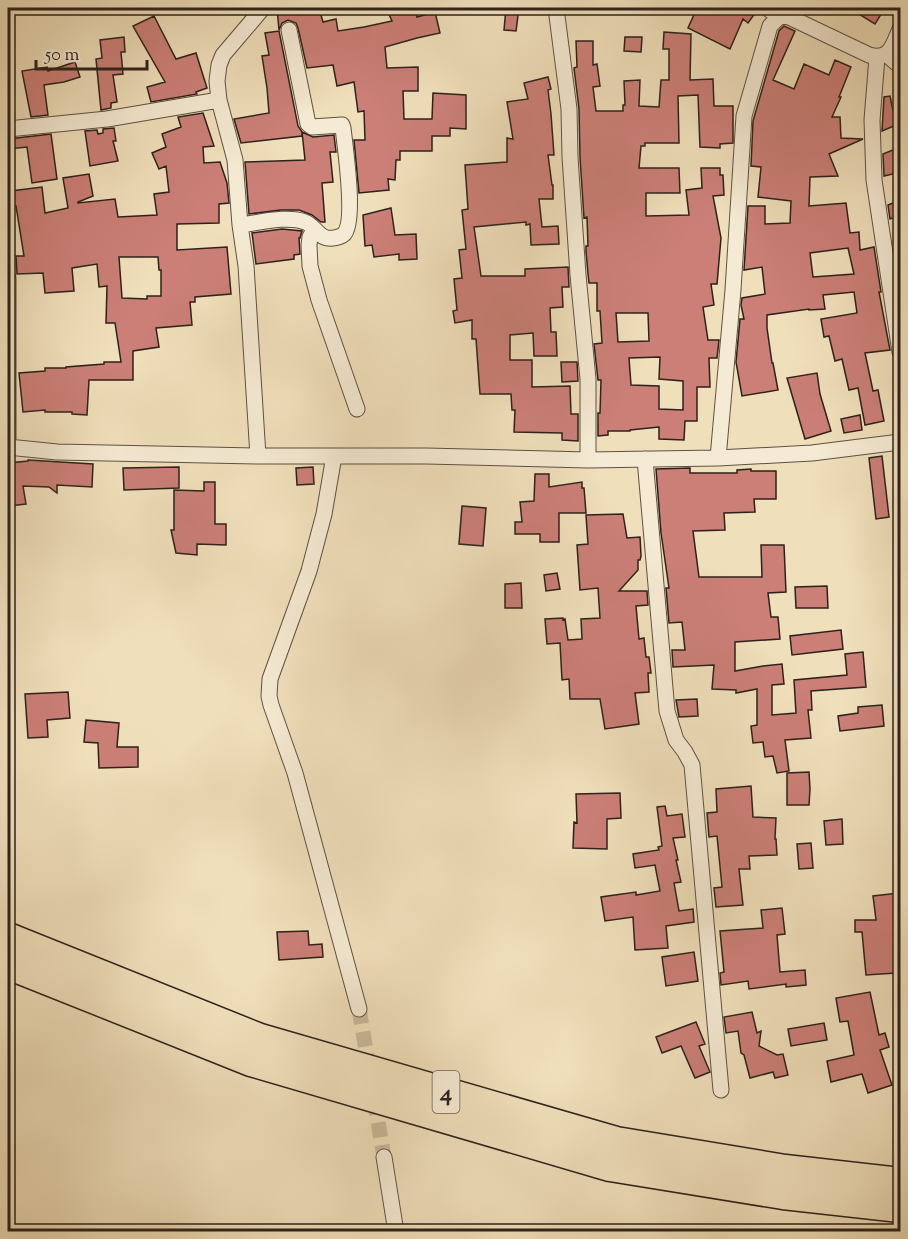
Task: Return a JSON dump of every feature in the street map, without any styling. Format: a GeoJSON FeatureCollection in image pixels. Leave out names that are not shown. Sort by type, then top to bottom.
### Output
{"type":"FeatureCollection","features":[{"type":"Feature","properties":{"kind":"highway","name":"4"},"geometry":{"type":"LineString","coordinates":[[8,938],[260,1038],[616,1142],[785,1169],[900,1182]]}},
{"type":"Feature","properties":{"kind":"highway","name":"4"},"geometry":{"type":"LineString","coordinates":[[8,965],[251,1062],[609,1167],[783,1195],[900,1208]]}},
{"type":"Feature","properties":{"kind":"street"},"geometry":{"type":"LineString","coordinates":[[258,456],[246,266],[235,160],[219,100],[218,81],[220,60],[262,8]]}},
{"type":"Feature","properties":{"kind":"street"},"geometry":{"type":"LineString","coordinates":[[558,11],[569,109],[578,275],[588,379],[588,460]]}},
{"type":"Feature","properties":{"kind":"street"},"geometry":{"type":"LineString","coordinates":[[718,458],[733,290],[744,116],[773,12],[787,16],[869,55],[882,55],[900,66]]}},
{"type":"Feature","properties":{"kind":"street"},"geometry":{"type":"LineString","coordinates":[[900,29],[890,50],[882,55],[872,120],[874,180],[896,297],[900,352]]}},
{"type":"Feature","properties":{"kind":"street"},"geometry":{"type":"LineString","coordinates":[[240,225],[291,219],[309,224],[325,238],[343,235],[346,231],[350,200],[344,128],[342,125],[312,127],[308,124],[289,30]]}},
{"type":"Feature","properties":{"kind":"street"},"geometry":{"type":"LineString","coordinates":[[8,129],[107,119],[219,100]]}},
{"type":"Feature","properties":{"kind":"street"},"geometry":{"type":"LineString","coordinates":[[314,230],[309,245],[310,266],[319,300],[357,409]]}},
{"type":"Feature","properties":{"kind":"street"},"geometry":{"type":"LineString","coordinates":[[8,278],[8,447],[57,452],[588,460],[718,458],[812,453],[900,442]]}},
{"type":"Feature","properties":{"kind":"street"},"geometry":{"type":"LineString","coordinates":[[334,456],[324,514],[309,570],[268,686],[271,705],[295,773],[359,1009]]}},
{"type":"Feature","properties":{"kind":"street"},"geometry":{"type":"LineString","coordinates":[[645,459],[667,711],[676,740],[686,752],[692,765],[722,1090]]}},
{"type":"Feature","properties":{"kind":"street"},"geometry":{"type":"LineString","coordinates":[[384,1157],[396,1232]]}},
{"type":"Feature","properties":{"kind":"building"},"geometry":{"type":"Polygon","coordinates":[[[277,8],[319,8],[323,22],[336,19],[338,31],[392,21],[386,8],[414,8],[417,17],[435,12],[440,33],[385,47],[387,68],[418,67],[418,91],[403,91],[404,119],[432,119],[433,93],[466,95],[466,129],[450,128],[450,136],[432,136],[432,151],[400,151],[400,160],[396,160],[395,180],[388,179],[389,190],[359,193],[354,140],[365,140],[364,111],[358,112],[354,82],[337,86],[333,65],[307,68],[296,23],[288,20],[282,23],[279,30],[277,8]]]}},
{"type":"Feature","properties":{"kind":"building"},"geometry":{"type":"Polygon","coordinates":[[[506,8],[519,8],[516,31],[504,30],[506,8]]]}},
{"type":"Feature","properties":{"kind":"building"},"geometry":{"type":"Polygon","coordinates":[[[697,8],[758,9],[748,23],[743,19],[730,49],[688,28],[697,8]]]}},
{"type":"Feature","properties":{"kind":"building"},"geometry":{"type":"Polygon","coordinates":[[[849,8],[885,8],[875,24],[849,8]]]}},
{"type":"Feature","properties":{"kind":"building"},"geometry":{"type":"Polygon","coordinates":[[[154,16],[176,59],[196,53],[207,88],[196,92],[197,94],[151,102],[147,87],[165,82],[133,26],[154,16]]]}},
{"type":"Feature","properties":{"kind":"building"},"geometry":{"type":"Polygon","coordinates":[[[784,26],[795,31],[773,80],[794,89],[804,64],[829,75],[835,60],[851,67],[832,117],[840,117],[841,138],[863,139],[829,154],[838,176],[810,177],[809,206],[846,203],[850,233],[859,232],[860,250],[874,247],[881,292],[879,292],[890,350],[865,353],[873,391],[878,390],[884,421],[865,425],[858,388],[849,390],[842,359],[835,361],[829,336],[824,337],[821,319],[857,313],[854,292],[823,295],[825,309],[767,315],[772,363],[778,390],[742,396],[736,362],[740,319],[744,319],[742,298],[765,294],[762,267],[744,270],[748,206],[765,206],[765,224],[790,223],[791,201],[758,197],[761,167],[751,166],[753,121],[779,31],[784,26]],[[848,248],[810,253],[813,277],[854,274],[848,248]]]}},
{"type":"Feature","properties":{"kind":"building"},"geometry":{"type":"Polygon","coordinates":[[[279,31],[302,136],[241,143],[234,119],[269,113],[262,56],[269,55],[265,33],[279,31]]]}},
{"type":"Feature","properties":{"kind":"building"},"geometry":{"type":"Polygon","coordinates":[[[664,32],[691,34],[690,80],[713,79],[714,106],[733,106],[733,143],[720,144],[720,148],[700,147],[698,95],[678,96],[679,143],[645,143],[645,146],[641,146],[639,168],[679,168],[680,193],[646,193],[646,216],[689,215],[686,190],[702,188],[701,168],[720,168],[720,175],[723,175],[724,195],[713,196],[721,238],[717,284],[711,284],[714,305],[703,307],[708,340],[719,340],[717,358],[709,358],[710,387],[697,387],[697,421],[685,421],[684,440],[659,439],[659,427],[608,431],[608,435],[598,436],[601,380],[598,380],[594,344],[602,343],[600,311],[597,311],[597,283],[589,283],[586,251],[586,246],[588,246],[587,217],[584,218],[579,109],[574,68],[577,67],[576,41],[593,41],[593,65],[597,64],[600,86],[593,87],[596,111],[623,111],[624,81],[640,80],[639,106],[659,107],[661,80],[669,80],[669,49],[663,49],[664,32]],[[616,313],[618,342],[649,341],[648,313],[616,313]],[[660,357],[629,358],[631,385],[659,386],[659,409],[683,410],[683,381],[659,379],[660,357]]]}},
{"type":"Feature","properties":{"kind":"building"},"geometry":{"type":"Polygon","coordinates":[[[124,37],[125,52],[121,52],[123,74],[113,75],[117,102],[111,103],[111,108],[101,110],[96,59],[102,58],[100,40],[124,37]]]}},
{"type":"Feature","properties":{"kind":"building"},"geometry":{"type":"Polygon","coordinates":[[[625,37],[642,37],[641,52],[624,51],[625,37]]]}},
{"type":"Feature","properties":{"kind":"building"},"geometry":{"type":"Polygon","coordinates":[[[75,62],[80,77],[44,85],[48,115],[31,117],[22,71],[47,67],[48,71],[75,62]]]}},
{"type":"Feature","properties":{"kind":"building"},"geometry":{"type":"Polygon","coordinates":[[[548,77],[551,89],[548,90],[554,155],[548,155],[553,199],[539,199],[542,227],[558,226],[559,244],[531,245],[530,224],[526,225],[526,222],[474,227],[481,276],[525,276],[525,269],[568,267],[569,287],[562,287],[563,307],[550,308],[551,332],[556,332],[557,356],[534,356],[533,333],[510,335],[510,360],[532,360],[532,387],[570,386],[571,414],[578,414],[578,441],[562,440],[562,433],[514,432],[515,410],[512,410],[511,394],[480,394],[476,339],[472,339],[472,320],[455,323],[453,311],[457,310],[454,279],[462,278],[459,250],[466,249],[462,210],[468,209],[465,165],[507,162],[507,138],[513,139],[507,102],[528,99],[524,83],[548,77]]]}},
{"type":"Feature","properties":{"kind":"building"},"geometry":{"type":"Polygon","coordinates":[[[890,96],[896,125],[882,131],[884,97],[890,96]]]}},
{"type":"Feature","properties":{"kind":"building"},"geometry":{"type":"Polygon","coordinates":[[[203,113],[214,146],[203,147],[204,163],[220,162],[227,183],[229,203],[219,204],[219,223],[177,224],[177,250],[227,247],[231,294],[195,297],[195,302],[190,302],[192,325],[156,328],[159,347],[133,351],[133,380],[89,380],[87,415],[72,414],[72,412],[45,412],[45,410],[23,412],[19,373],[45,371],[45,368],[121,362],[115,323],[106,323],[107,286],[99,287],[97,264],[72,268],[74,291],[45,293],[43,273],[17,274],[16,256],[24,256],[16,206],[13,206],[11,191],[42,187],[45,213],[68,208],[63,178],[89,174],[93,196],[78,203],[115,199],[118,217],[157,215],[154,194],[169,192],[166,166],[159,169],[152,153],[166,147],[162,134],[181,127],[178,117],[203,113]],[[119,257],[122,298],[147,299],[147,296],[161,296],[161,270],[159,270],[158,257],[119,257]]]}},
{"type":"Feature","properties":{"kind":"building"},"geometry":{"type":"Polygon","coordinates":[[[114,128],[116,141],[113,141],[118,161],[90,166],[85,131],[97,130],[98,134],[103,133],[103,129],[114,128]]]}},
{"type":"Feature","properties":{"kind":"building"},"geometry":{"type":"Polygon","coordinates":[[[302,132],[313,137],[334,135],[336,152],[330,152],[333,182],[322,183],[325,222],[299,210],[249,214],[245,162],[305,160],[302,132]]]}},
{"type":"Feature","properties":{"kind":"building"},"geometry":{"type":"Polygon","coordinates":[[[51,134],[57,179],[32,183],[27,147],[8,149],[8,139],[51,134]]]}},
{"type":"Feature","properties":{"kind":"building"},"geometry":{"type":"Polygon","coordinates":[[[900,147],[900,162],[895,164],[897,173],[884,176],[883,154],[900,147]]]}},
{"type":"Feature","properties":{"kind":"building"},"geometry":{"type":"Polygon","coordinates":[[[900,200],[900,215],[890,219],[888,205],[900,200]]]}},
{"type":"Feature","properties":{"kind":"building"},"geometry":{"type":"Polygon","coordinates":[[[391,208],[395,235],[416,234],[417,259],[399,260],[399,254],[374,257],[372,245],[365,246],[363,215],[391,208]]]}},
{"type":"Feature","properties":{"kind":"building"},"geometry":{"type":"Polygon","coordinates":[[[282,229],[302,231],[299,238],[300,254],[294,255],[294,259],[256,264],[252,233],[282,229]]]}},
{"type":"Feature","properties":{"kind":"building"},"geometry":{"type":"Polygon","coordinates":[[[561,362],[577,362],[578,381],[562,382],[561,362]]]}},
{"type":"Feature","properties":{"kind":"building"},"geometry":{"type":"Polygon","coordinates":[[[817,373],[820,394],[831,431],[805,439],[787,378],[817,373]]]}},
{"type":"Feature","properties":{"kind":"building"},"geometry":{"type":"Polygon","coordinates":[[[860,415],[862,430],[844,433],[841,419],[860,415]]]}},
{"type":"Feature","properties":{"kind":"building"},"geometry":{"type":"Polygon","coordinates":[[[882,456],[889,517],[876,519],[869,458],[882,456]]]}},
{"type":"Feature","properties":{"kind":"building"},"geometry":{"type":"Polygon","coordinates":[[[28,460],[93,464],[92,487],[57,485],[57,493],[49,487],[23,486],[26,504],[9,506],[8,463],[28,460]]]}},
{"type":"Feature","properties":{"kind":"building"},"geometry":{"type":"Polygon","coordinates":[[[179,467],[179,488],[124,490],[123,468],[179,467]]]}},
{"type":"Feature","properties":{"kind":"building"},"geometry":{"type":"Polygon","coordinates":[[[313,467],[314,484],[297,485],[296,468],[313,467]]]}},
{"type":"Feature","properties":{"kind":"building"},"geometry":{"type":"Polygon","coordinates":[[[690,468],[690,473],[737,473],[737,470],[751,469],[751,471],[776,471],[776,499],[754,499],[755,512],[724,513],[725,530],[693,531],[699,577],[762,577],[761,545],[784,545],[786,592],[768,593],[771,617],[778,617],[780,639],[735,642],[735,671],[782,664],[784,684],[772,685],[772,715],[796,713],[794,680],[847,675],[845,654],[863,652],[866,687],[811,691],[812,710],[808,710],[811,738],[785,740],[789,771],[777,773],[773,756],[765,757],[763,742],[753,743],[751,726],[757,725],[757,689],[736,693],[736,690],[712,689],[714,665],[673,667],[672,650],[685,650],[682,622],[669,623],[666,588],[669,588],[661,533],[656,469],[690,468]]]}},
{"type":"Feature","properties":{"kind":"building"},"geometry":{"type":"Polygon","coordinates":[[[535,474],[549,474],[549,487],[582,482],[586,513],[559,513],[559,542],[540,542],[540,534],[515,534],[515,522],[522,522],[520,502],[534,501],[535,474]]]}},
{"type":"Feature","properties":{"kind":"building"},"geometry":{"type":"Polygon","coordinates":[[[204,482],[215,482],[215,524],[226,524],[226,545],[197,544],[197,555],[176,553],[171,530],[174,530],[174,490],[204,491],[204,482]]]}},
{"type":"Feature","properties":{"kind":"building"},"geometry":{"type":"Polygon","coordinates":[[[462,506],[486,508],[483,546],[459,544],[462,506]]]}},
{"type":"Feature","properties":{"kind":"building"},"geometry":{"type":"Polygon","coordinates":[[[623,514],[627,538],[640,537],[641,556],[638,560],[638,570],[619,591],[647,591],[648,605],[636,606],[639,639],[644,638],[651,673],[648,673],[649,692],[635,693],[639,724],[605,729],[600,699],[570,699],[569,679],[562,680],[560,643],[547,644],[545,619],[565,619],[568,640],[582,639],[581,619],[600,618],[598,588],[580,590],[577,545],[588,544],[586,515],[623,514]]]}},
{"type":"Feature","properties":{"kind":"building"},"geometry":{"type":"Polygon","coordinates":[[[557,573],[560,589],[546,591],[544,575],[557,573]]]}},
{"type":"Feature","properties":{"kind":"building"},"geometry":{"type":"Polygon","coordinates":[[[521,583],[522,608],[505,608],[505,584],[521,583]]]}},
{"type":"Feature","properties":{"kind":"building"},"geometry":{"type":"Polygon","coordinates":[[[827,586],[828,608],[796,608],[795,587],[827,586]]]}},
{"type":"Feature","properties":{"kind":"building"},"geometry":{"type":"Polygon","coordinates":[[[841,630],[843,649],[792,655],[790,636],[841,630]]]}},
{"type":"Feature","properties":{"kind":"building"},"geometry":{"type":"Polygon","coordinates":[[[68,692],[70,718],[47,720],[48,737],[28,738],[25,694],[68,692]]]}},
{"type":"Feature","properties":{"kind":"building"},"geometry":{"type":"Polygon","coordinates":[[[697,699],[698,716],[679,717],[676,700],[697,699]]]}},
{"type":"Feature","properties":{"kind":"building"},"geometry":{"type":"Polygon","coordinates":[[[882,705],[884,726],[840,731],[838,716],[858,713],[858,707],[882,705]]]}},
{"type":"Feature","properties":{"kind":"building"},"geometry":{"type":"Polygon","coordinates":[[[86,720],[119,723],[117,747],[138,747],[138,767],[99,768],[98,743],[84,742],[86,720]]]}},
{"type":"Feature","properties":{"kind":"building"},"geometry":{"type":"Polygon","coordinates":[[[809,772],[809,805],[787,805],[787,773],[809,772]]]}},
{"type":"Feature","properties":{"kind":"building"},"geometry":{"type":"Polygon","coordinates":[[[751,786],[753,817],[776,818],[777,855],[749,856],[750,869],[739,869],[743,905],[716,907],[714,888],[722,887],[717,836],[709,837],[707,813],[717,812],[716,789],[751,786]]]}},
{"type":"Feature","properties":{"kind":"building"},"geometry":{"type":"Polygon","coordinates":[[[620,793],[621,818],[607,819],[607,849],[573,848],[574,822],[577,823],[576,794],[620,793]]]}},
{"type":"Feature","properties":{"kind":"building"},"geometry":{"type":"Polygon","coordinates":[[[665,806],[667,816],[682,814],[685,837],[673,838],[681,882],[674,883],[679,911],[693,909],[694,922],[666,926],[668,948],[635,950],[633,917],[605,921],[601,897],[660,891],[655,865],[635,868],[633,854],[659,850],[658,847],[662,846],[657,807],[665,806]]]}},
{"type":"Feature","properties":{"kind":"building"},"geometry":{"type":"Polygon","coordinates":[[[842,819],[843,844],[826,845],[824,821],[842,819]]]}},
{"type":"Feature","properties":{"kind":"building"},"geometry":{"type":"Polygon","coordinates":[[[811,843],[813,868],[799,869],[797,844],[811,843]]]}},
{"type":"Feature","properties":{"kind":"building"},"geometry":{"type":"Polygon","coordinates":[[[899,893],[900,948],[894,948],[896,973],[866,975],[862,932],[855,932],[855,920],[876,920],[873,896],[899,893]]]}},
{"type":"Feature","properties":{"kind":"building"},"geometry":{"type":"Polygon","coordinates":[[[782,908],[785,934],[777,935],[780,972],[805,970],[806,985],[786,987],[786,984],[749,989],[748,981],[721,985],[720,973],[724,972],[720,931],[763,928],[761,910],[782,908]]]}},
{"type":"Feature","properties":{"kind":"building"},"geometry":{"type":"Polygon","coordinates":[[[308,931],[309,945],[322,944],[323,957],[279,960],[277,932],[308,931]]]}},
{"type":"Feature","properties":{"kind":"building"},"geometry":{"type":"Polygon","coordinates":[[[694,952],[698,981],[666,986],[662,957],[694,952]]]}},
{"type":"Feature","properties":{"kind":"building"},"geometry":{"type":"Polygon","coordinates":[[[870,992],[879,1035],[885,1033],[889,1047],[880,1050],[892,1085],[868,1093],[862,1074],[831,1082],[827,1061],[854,1055],[848,1021],[840,1022],[836,998],[870,992]]]}},
{"type":"Feature","properties":{"kind":"building"},"geometry":{"type":"Polygon","coordinates":[[[752,1012],[757,1033],[761,1031],[759,1046],[777,1055],[783,1054],[788,1075],[775,1078],[773,1072],[750,1078],[744,1055],[741,1053],[738,1031],[726,1033],[724,1017],[752,1012]]]}},
{"type":"Feature","properties":{"kind":"building"},"geometry":{"type":"Polygon","coordinates":[[[696,1022],[705,1044],[699,1046],[710,1072],[695,1078],[681,1046],[662,1053],[656,1037],[696,1022]]]}},
{"type":"Feature","properties":{"kind":"building"},"geometry":{"type":"Polygon","coordinates":[[[824,1023],[827,1040],[791,1046],[788,1029],[824,1023]]]}},
{"type":"Feature","properties":{"kind":"tunnel"},"geometry":{"type":"LineString","coordinates":[[359,1009],[384,1157]]}}]}
